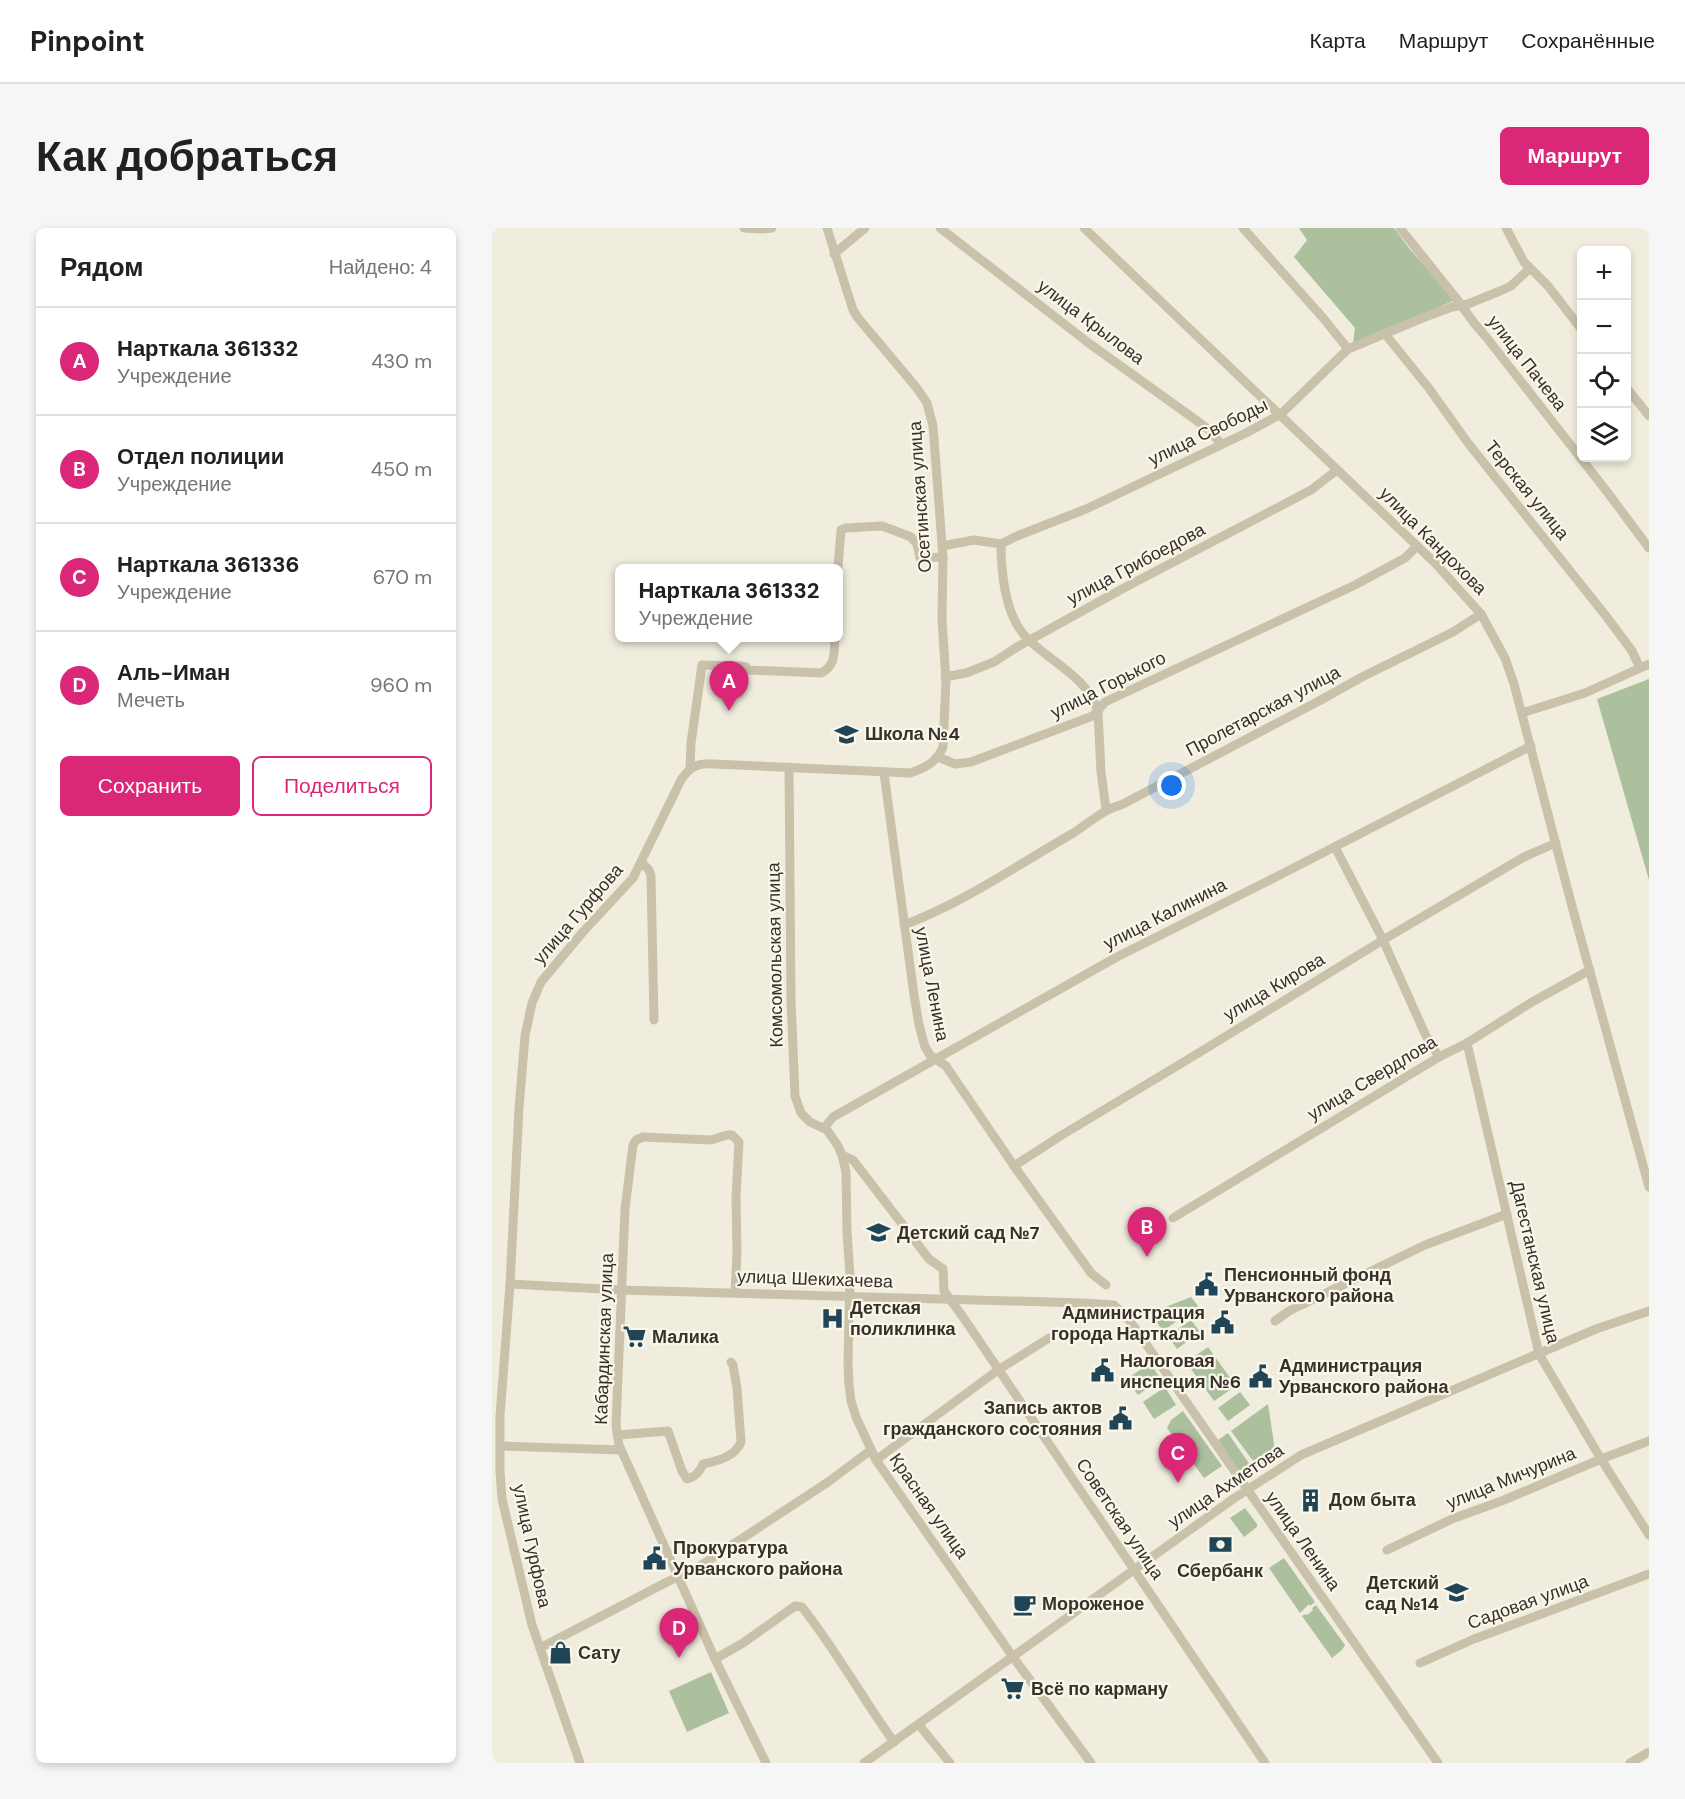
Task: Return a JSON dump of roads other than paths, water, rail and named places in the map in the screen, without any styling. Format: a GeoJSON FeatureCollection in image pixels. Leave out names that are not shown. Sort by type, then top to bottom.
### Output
{"type":"FeatureCollection","features":[{"type":"Feature","properties":{"kind":"street"},"geometry":{"type":"LineString","coordinates":[[744,228],[772,228]]}},
{"type":"Feature","properties":{"kind":"street","name":"Осетинская улица"},"geometry":{"type":"LineString","coordinates":[[827,228],[849,300],[858,318],[916,387],[930,409],[943,557],[944,737],[938,757]]}},
{"type":"Feature","properties":{"kind":"street"},"geometry":{"type":"LineString","coordinates":[[834,254],[865,228]]}},
{"type":"Feature","properties":{"kind":"street","name":"улица Крылова"},"geometry":{"type":"LineString","coordinates":[[940,228],[1090,344],[1210,431],[1221,444]]}},
{"type":"Feature","properties":{"kind":"street","name":"улица Кандохова"},"geometry":{"type":"LineString","coordinates":[[1084,228],[1435,563],[1481,614],[1505,658],[1514,684],[1649,1187]]}},
{"type":"Feature","properties":{"kind":"street"},"geometry":{"type":"LineString","coordinates":[[1243,228],[1348,349]]}},
{"type":"Feature","properties":{"kind":"street","name":"улица Пачева"},"geometry":{"type":"LineString","coordinates":[[1400,228],[1649,548]]}},
{"type":"Feature","properties":{"kind":"street"},"geometry":{"type":"LineString","coordinates":[[1506,228],[1529,269],[1548,286],[1577,325]]}},
{"type":"Feature","properties":{"kind":"street","name":"улица Свободы"},"geometry":{"type":"LineString","coordinates":[[1001,544],[1086,509],[1262,425],[1288,408],[1348,349],[1425,317],[1468,304],[1511,286],[1529,269]]}},
{"type":"Feature","properties":{"kind":"street","name":"Терская улица"},"geometry":{"type":"LineString","coordinates":[[1385,334],[1428,387],[1468,443],[1645,666]]}},
{"type":"Feature","properties":{"kind":"street"},"geometry":{"type":"LineString","coordinates":[[1631,393],[1649,416]]}},
{"type":"Feature","properties":{"kind":"street","name":"улица Грибоедова"},"geometry":{"type":"LineString","coordinates":[[945,676],[966,673],[994,662],[1122,589],[1311,490],[1337,470]]}},
{"type":"Feature","properties":{"kind":"street"},"geometry":{"type":"LineString","coordinates":[[838,564],[841,530],[846,528],[882,526],[911,537],[917,544],[920,558],[943,557]]}},
{"type":"Feature","properties":{"kind":"street"},"geometry":{"type":"LineString","coordinates":[[942,546],[974,540],[1001,544],[1004,581],[1010,608],[1022,631],[1029,640],[1080,682],[1090,694],[1098,711],[1101,772],[1106,809]]}},
{"type":"Feature","properties":{"kind":"street","name":"улица Горького"},"geometry":{"type":"LineString","coordinates":[[938,757],[955,764],[971,762],[1095,715],[1107,700],[1355,585],[1405,558],[1417,546]]}},
{"type":"Feature","properties":{"kind":"street","name":"Пролетарская улица"},"geometry":{"type":"LineString","coordinates":[[904,925],[1006,873],[1083,827],[1106,809],[1121,805],[1362,677],[1453,632],[1481,614]]}},
{"type":"Feature","properties":{"kind":"street"},"geometry":{"type":"LineString","coordinates":[[835,642],[832,665],[821,673],[747,670],[746,667],[741,666],[702,665],[690,768],[703,763],[909,773],[926,767],[938,757]]}},
{"type":"Feature","properties":{"kind":"street"},"geometry":{"type":"LineString","coordinates":[[1522,713],[1585,693],[1645,666]]}},
{"type":"Feature","properties":{"kind":"street","name":"улица Калинина"},"geometry":{"type":"LineString","coordinates":[[824,1128],[833,1118],[1115,958],[1531,746]]}},
{"type":"Feature","properties":{"kind":"street","name":"Комсомольская улица"},"geometry":{"type":"LineString","coordinates":[[789,767],[790,1000],[795,1096],[799,1110],[805,1118],[824,1128]]}},
{"type":"Feature","properties":{"kind":"street","name":"улица Гурфова"},"geometry":{"type":"LineString","coordinates":[[580,1763],[529,1612],[502,1499],[500,1416],[525,1036],[537,989],[547,973],[629,883],[642,862],[681,780],[690,768]]}},
{"type":"Feature","properties":{"kind":"street","name":"улица Ленина"},"geometry":{"type":"LineString","coordinates":[[884,773],[914,995],[925,1047],[930,1055],[946,1066],[1091,1273],[1106,1285]]}},
{"type":"Feature","properties":{"kind":"street","name":"улица Кирова"},"geometry":{"type":"LineString","coordinates":[[1014,1166],[1383,940],[1524,857],[1556,843]]}},
{"type":"Feature","properties":{"kind":"street"},"geometry":{"type":"LineString","coordinates":[[1335,847],[1383,940],[1426,1036],[1439,1057]]}},
{"type":"Feature","properties":{"kind":"street"},"geometry":{"type":"LineString","coordinates":[[642,862],[651,876],[654,1020]]}},
{"type":"Feature","properties":{"kind":"street","name":"улица Свердлова"},"geometry":{"type":"LineString","coordinates":[[1173,1218],[1439,1057],[1467,1043],[1532,1002],[1590,970]]}},
{"type":"Feature","properties":{"kind":"street","name":"Дагестанская улица"},"geometry":{"type":"LineString","coordinates":[[1467,1043],[1539,1354],[1600,1459],[1649,1534]]}},
{"type":"Feature","properties":{"kind":"street","name":"Красная улица"},"geometry":{"type":"LineString","coordinates":[[824,1128],[833,1138],[842,1155],[846,1172],[848,1362],[851,1401],[863,1434],[876,1460],[1091,1763]]}},
{"type":"Feature","properties":{"kind":"street","name":"Кабардинская улица"},"geometry":{"type":"LineString","coordinates":[[735,1293],[739,1142],[736,1138],[727,1135],[711,1140],[643,1137],[636,1140],[633,1145],[625,1209],[621,1290],[616,1425],[621,1450],[715,1659],[766,1763]]}},
{"type":"Feature","properties":{"kind":"street","name":"Советская улица"},"geometry":{"type":"LineString","coordinates":[[842,1155],[853,1160],[929,1259],[943,1269],[944,1291],[1265,1763]]}},
{"type":"Feature","properties":{"kind":"street"},"geometry":{"type":"LineString","coordinates":[[1275,1321],[1289,1311],[1425,1245],[1507,1214]]}},
{"type":"Feature","properties":{"kind":"street","name":"улица Шекихачева"},"geometry":{"type":"LineString","coordinates":[[510,1284],[621,1290],[1104,1304],[1119,1308]]}},
{"type":"Feature","properties":{"kind":"street","name":"улица Ленина"},"geometry":{"type":"LineString","coordinates":[[1119,1308],[1131,1321],[1438,1763]]}},
{"type":"Feature","properties":{"kind":"street","name":"улица Ахметова"},"geometry":{"type":"LineString","coordinates":[[864,1763],[1247,1489],[1301,1455],[1596,1329],[1649,1311]]}},
{"type":"Feature","properties":{"kind":"street"},"geometry":{"type":"LineString","coordinates":[[876,1460],[998,1370],[1049,1338]]}},
{"type":"Feature","properties":{"kind":"street"},"geometry":{"type":"LineString","coordinates":[[618,1435],[668,1431],[681,1471],[687,1479],[697,1474],[703,1464],[724,1459],[737,1449],[741,1442],[737,1388],[731,1362]]}},
{"type":"Feature","properties":{"kind":"street","name":"улица Мичурина"},"geometry":{"type":"LineString","coordinates":[[1387,1550],[1452,1519],[1649,1441]]}},
{"type":"Feature","properties":{"kind":"street"},"geometry":{"type":"LineString","coordinates":[[500,1446],[621,1450]]}},
{"type":"Feature","properties":{"kind":"street"},"geometry":{"type":"LineString","coordinates":[[540,1648],[707,1562],[808,1496],[871,1450]]}},
{"type":"Feature","properties":{"kind":"street","name":"Садовая улица"},"geometry":{"type":"LineString","coordinates":[[1420,1663],[1455,1647],[1649,1575]]}},
{"type":"Feature","properties":{"kind":"street"},"geometry":{"type":"LineString","coordinates":[[715,1659],[743,1643],[795,1606],[802,1607],[825,1636],[894,1742]]}},
{"type":"Feature","properties":{"kind":"street"},"geometry":{"type":"LineString","coordinates":[[919,1725],[950,1763]]}},
{"type":"Feature","properties":{"kind":"street"},"geometry":{"type":"LineString","coordinates":[[1630,1763],[1649,1752]]}},
{"type":"Feature","properties":{"kind":"place","name":"Нарткала 361332"},"geometry":{"type":"Point","coordinates":[729,711]}},
{"type":"Feature","properties":{"kind":"place","name":"Школа №4"},"geometry":{"type":"Point","coordinates":[847,734]}},
{"type":"Feature","properties":{"kind":"place","name":"Детский сад №7"},"geometry":{"type":"Point","coordinates":[879,1233]}},
{"type":"Feature","properties":{"kind":"place","name":"Отдел полиции"},"geometry":{"type":"Point","coordinates":[1147,1257]}},
{"type":"Feature","properties":{"kind":"place","name":"Пенсионный фонд Урванского района"},"geometry":{"type":"Point","coordinates":[1206,1285]}},
{"type":"Feature","properties":{"kind":"place","name":"Детская поликлинка"},"geometry":{"type":"Point","coordinates":[832,1318]}},
{"type":"Feature","properties":{"kind":"place","name":"Администрация города Нарткалы"},"geometry":{"type":"Point","coordinates":[1223,1323]}},
{"type":"Feature","properties":{"kind":"place","name":"Малика"},"geometry":{"type":"Point","coordinates":[634,1337]}},
{"type":"Feature","properties":{"kind":"place","name":"Налоговая инспеция №6"},"geometry":{"type":"Point","coordinates":[1102,1371]}},
{"type":"Feature","properties":{"kind":"place","name":"Администрация Урванского района"},"geometry":{"type":"Point","coordinates":[1261,1376]}},
{"type":"Feature","properties":{"kind":"place","name":"Запись актов гражданского состояния"},"geometry":{"type":"Point","coordinates":[1120,1418]}},
{"type":"Feature","properties":{"kind":"place","name":"Нарткала 361336"},"geometry":{"type":"Point","coordinates":[1178,1483]}},
{"type":"Feature","properties":{"kind":"place","name":"Дом быта"},"geometry":{"type":"Point","coordinates":[1311,1500]}},
{"type":"Feature","properties":{"kind":"place","name":"Сбербанк"},"geometry":{"type":"Point","coordinates":[1220,1545]}},
{"type":"Feature","properties":{"kind":"place","name":"Прокуратура Урванского района"},"geometry":{"type":"Point","coordinates":[655,1558]}},
{"type":"Feature","properties":{"kind":"place","name":"Детский сад №14"},"geometry":{"type":"Point","coordinates":[1457,1593]}},
{"type":"Feature","properties":{"kind":"place","name":"Мороженое"},"geometry":{"type":"Point","coordinates":[1024,1604]}},
{"type":"Feature","properties":{"kind":"place","name":"Сату"},"geometry":{"type":"Point","coordinates":[560,1653]}},
{"type":"Feature","properties":{"kind":"place","name":"Аль-Иман"},"geometry":{"type":"Point","coordinates":[679,1658]}},
{"type":"Feature","properties":{"kind":"place","name":"Всё по карману"},"geometry":{"type":"Point","coordinates":[1013,1689]}}]}
